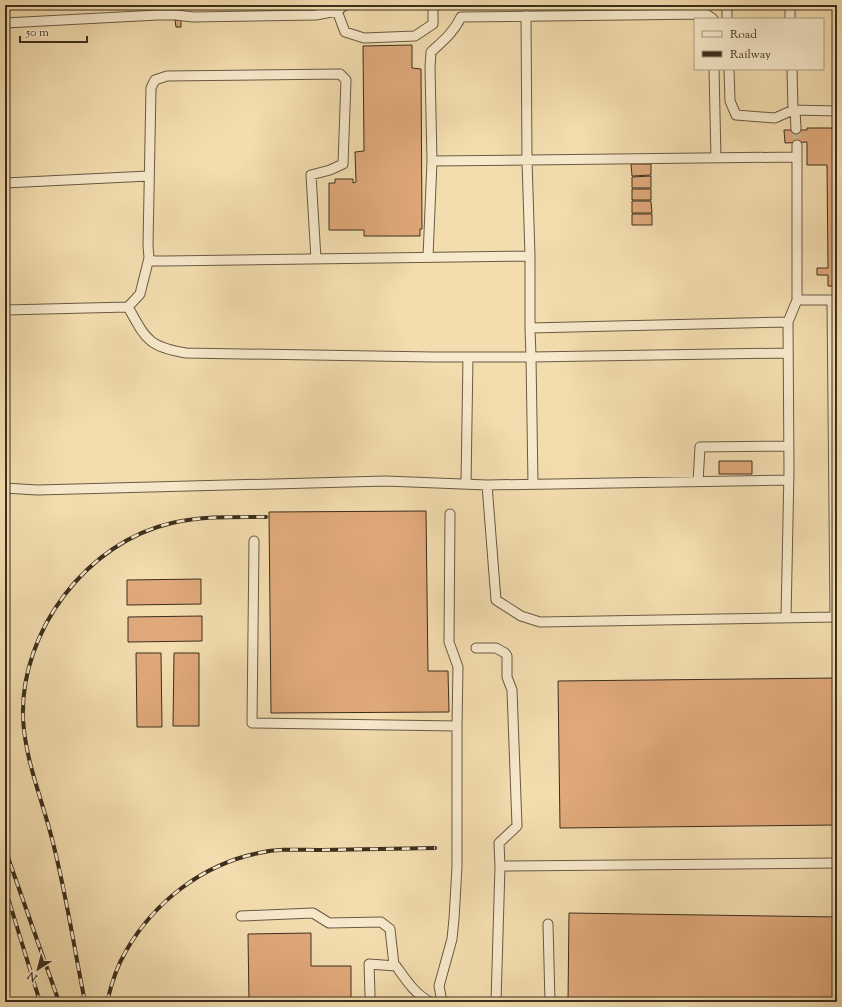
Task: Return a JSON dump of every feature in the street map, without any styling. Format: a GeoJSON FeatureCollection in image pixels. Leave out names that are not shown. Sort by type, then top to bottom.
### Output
{"type":"FeatureCollection","features":[{"type":"Feature","properties":{"kind":"lane"},"geometry":{"type":"LineString","coordinates":[[5,23],[158,15],[194,17],[316,15],[337,11],[345,5]]}},
{"type":"Feature","properties":{"kind":"lane"},"geometry":{"type":"LineString","coordinates":[[337,11],[345,32],[364,38],[415,36],[432,24],[433,5]]}},
{"type":"Feature","properties":{"kind":"lane"},"geometry":{"type":"LineString","coordinates":[[727,5],[728,18]]}},
{"type":"Feature","properties":{"kind":"lane"},"geometry":{"type":"LineString","coordinates":[[790,5],[790,18]]}},
{"type":"Feature","properties":{"kind":"lane"},"geometry":{"type":"LineString","coordinates":[[428,257],[432,161],[431,52],[446,39],[457,25],[461,17],[706,14],[712,18]]}},
{"type":"Feature","properties":{"kind":"lane"},"geometry":{"type":"LineString","coordinates":[[526,16],[533,484]]}},
{"type":"Feature","properties":{"kind":"lane"},"geometry":{"type":"LineString","coordinates":[[714,70],[716,158]]}},
{"type":"Feature","properties":{"kind":"lane"},"geometry":{"type":"LineString","coordinates":[[729,70],[730,101],[736,115],[775,118],[794,110],[837,111]]}},
{"type":"Feature","properties":{"kind":"lane"},"geometry":{"type":"LineString","coordinates":[[792,70],[796,129]]}},
{"type":"Feature","properties":{"kind":"lane"},"geometry":{"type":"LineString","coordinates":[[5,310],[128,307],[140,294],[149,258],[151,88],[155,80],[167,76],[340,74],[346,80],[343,164],[330,170],[311,174],[316,259]]}},
{"type":"Feature","properties":{"kind":"lane"},"geometry":{"type":"LineString","coordinates":[[786,618],[789,480],[788,322],[797,300],[797,144]]}},
{"type":"Feature","properties":{"kind":"lane"},"geometry":{"type":"LineString","coordinates":[[432,161],[797,157]]}},
{"type":"Feature","properties":{"kind":"lane"},"geometry":{"type":"LineString","coordinates":[[5,183],[149,176]]}},
{"type":"Feature","properties":{"kind":"lane"},"geometry":{"type":"LineString","coordinates":[[149,258],[153,261],[166,261],[530,256]]}},
{"type":"Feature","properties":{"kind":"lane"},"geometry":{"type":"LineString","coordinates":[[486,485],[496,600],[521,616],[540,622],[836,617],[835,300],[797,300]]}},
{"type":"Feature","properties":{"kind":"lane"},"geometry":{"type":"LineString","coordinates":[[128,307],[142,332],[150,341],[166,350],[186,353],[468,357],[788,353]]}},
{"type":"Feature","properties":{"kind":"lane"},"geometry":{"type":"LineString","coordinates":[[530,328],[788,322]]}},
{"type":"Feature","properties":{"kind":"lane"},"geometry":{"type":"LineString","coordinates":[[466,484],[468,357]]}},
{"type":"Feature","properties":{"kind":"lane"},"geometry":{"type":"LineString","coordinates":[[698,482],[700,446],[789,446]]}},
{"type":"Feature","properties":{"kind":"lane"},"geometry":{"type":"LineString","coordinates":[[5,488],[37,490],[386,481],[486,485],[789,480]]}},
{"type":"Feature","properties":{"kind":"lane"},"geometry":{"type":"LineString","coordinates":[[442,1002],[439,986],[452,939],[457,867],[458,667],[449,642],[450,514]]}},
{"type":"Feature","properties":{"kind":"lane"},"geometry":{"type":"LineString","coordinates":[[254,541],[252,723],[457,726]]}},
{"type":"Feature","properties":{"kind":"lane"},"geometry":{"type":"LineString","coordinates":[[476,648],[496,648],[505,653],[507,656],[507,677],[512,690],[518,826],[500,843],[496,1002]]}},
{"type":"Feature","properties":{"kind":"lane"},"geometry":{"type":"LineString","coordinates":[[500,866],[837,864]]}},
{"type":"Feature","properties":{"kind":"lane"},"geometry":{"type":"LineString","coordinates":[[241,916],[313,913],[329,923],[381,922],[390,929],[394,965],[418,995],[430,1002]]}},
{"type":"Feature","properties":{"kind":"lane"},"geometry":{"type":"LineString","coordinates":[[548,924],[550,1002]]}},
{"type":"Feature","properties":{"kind":"lane"},"geometry":{"type":"LineString","coordinates":[[370,995],[369,964],[394,965]]}},
{"type":"Feature","properties":{"kind":"building"},"geometry":{"type":"Polygon","coordinates":[[[175,20],[181,20],[181,27],[176,27],[175,20]]]}},
{"type":"Feature","properties":{"kind":"building"},"geometry":{"type":"Polygon","coordinates":[[[412,45],[412,68],[421,69],[422,229],[420,229],[420,236],[364,236],[364,230],[329,230],[329,183],[335,183],[335,179],[353,179],[353,183],[356,182],[355,152],[364,151],[363,46],[412,45]]]}},
{"type":"Feature","properties":{"kind":"building"},"geometry":{"type":"Polygon","coordinates":[[[807,128],[837,128],[837,286],[828,286],[828,275],[817,275],[817,268],[828,268],[827,165],[807,165],[807,142],[785,143],[784,130],[807,130],[807,128]]]}},
{"type":"Feature","properties":{"kind":"building"},"geometry":{"type":"Polygon","coordinates":[[[631,164],[651,164],[651,175],[632,176],[631,164]]]}},
{"type":"Feature","properties":{"kind":"building"},"geometry":{"type":"Polygon","coordinates":[[[651,176],[651,188],[632,188],[632,177],[651,176]]]}},
{"type":"Feature","properties":{"kind":"building"},"geometry":{"type":"Polygon","coordinates":[[[632,189],[651,189],[651,200],[632,200],[632,189]]]}},
{"type":"Feature","properties":{"kind":"building"},"geometry":{"type":"Polygon","coordinates":[[[632,201],[651,201],[652,213],[632,213],[632,201]]]}},
{"type":"Feature","properties":{"kind":"building"},"geometry":{"type":"Polygon","coordinates":[[[632,214],[652,214],[652,225],[632,225],[632,214]]]}},
{"type":"Feature","properties":{"kind":"building"},"geometry":{"type":"Polygon","coordinates":[[[719,461],[752,461],[752,474],[719,474],[719,461]]]}},
{"type":"Feature","properties":{"kind":"building"},"geometry":{"type":"Polygon","coordinates":[[[426,511],[428,671],[448,671],[449,712],[271,713],[269,512],[426,511]]]}},
{"type":"Feature","properties":{"kind":"building"},"geometry":{"type":"Polygon","coordinates":[[[201,579],[201,604],[127,605],[127,580],[201,579]]]}},
{"type":"Feature","properties":{"kind":"building"},"geometry":{"type":"Polygon","coordinates":[[[202,616],[202,641],[128,642],[128,617],[202,616]]]}},
{"type":"Feature","properties":{"kind":"building"},"geometry":{"type":"Polygon","coordinates":[[[136,653],[161,653],[162,727],[137,727],[136,653]]]}},
{"type":"Feature","properties":{"kind":"building"},"geometry":{"type":"Polygon","coordinates":[[[174,653],[199,653],[199,726],[173,726],[174,653]]]}},
{"type":"Feature","properties":{"kind":"building"},"geometry":{"type":"Polygon","coordinates":[[[837,678],[837,825],[560,828],[558,681],[837,678]]]}},
{"type":"Feature","properties":{"kind":"building"},"geometry":{"type":"Polygon","coordinates":[[[569,913],[837,917],[837,1002],[568,1002],[569,913]]]}},
{"type":"Feature","properties":{"kind":"building"},"geometry":{"type":"Polygon","coordinates":[[[311,933],[311,966],[351,966],[351,1002],[249,1002],[248,934],[311,933]]]}},
{"type":"Feature","properties":{"kind":"tunnel"},"geometry":{"type":"LineString","coordinates":[[796,129],[797,145]]}},
{"type":"Feature","properties":{"kind":"railway"},"geometry":{"type":"LineString","coordinates":[[85,1002],[57,859],[30,764],[24,734],[23,718],[25,685],[33,654],[46,623],[64,595],[87,570],[112,549],[141,533],[172,523],[207,518],[266,517]]}},
{"type":"Feature","properties":{"kind":"railway"},"geometry":{"type":"LineString","coordinates":[[107,1002],[110,989],[120,963],[137,933],[166,901],[200,876],[219,866],[238,858],[275,850],[435,848]]}},
{"type":"Feature","properties":{"kind":"railway"},"geometry":{"type":"LineString","coordinates":[[5,849],[59,1002]]}},
{"type":"Feature","properties":{"kind":"railway"},"geometry":{"type":"LineString","coordinates":[[5,888],[40,1002]]}}]}
